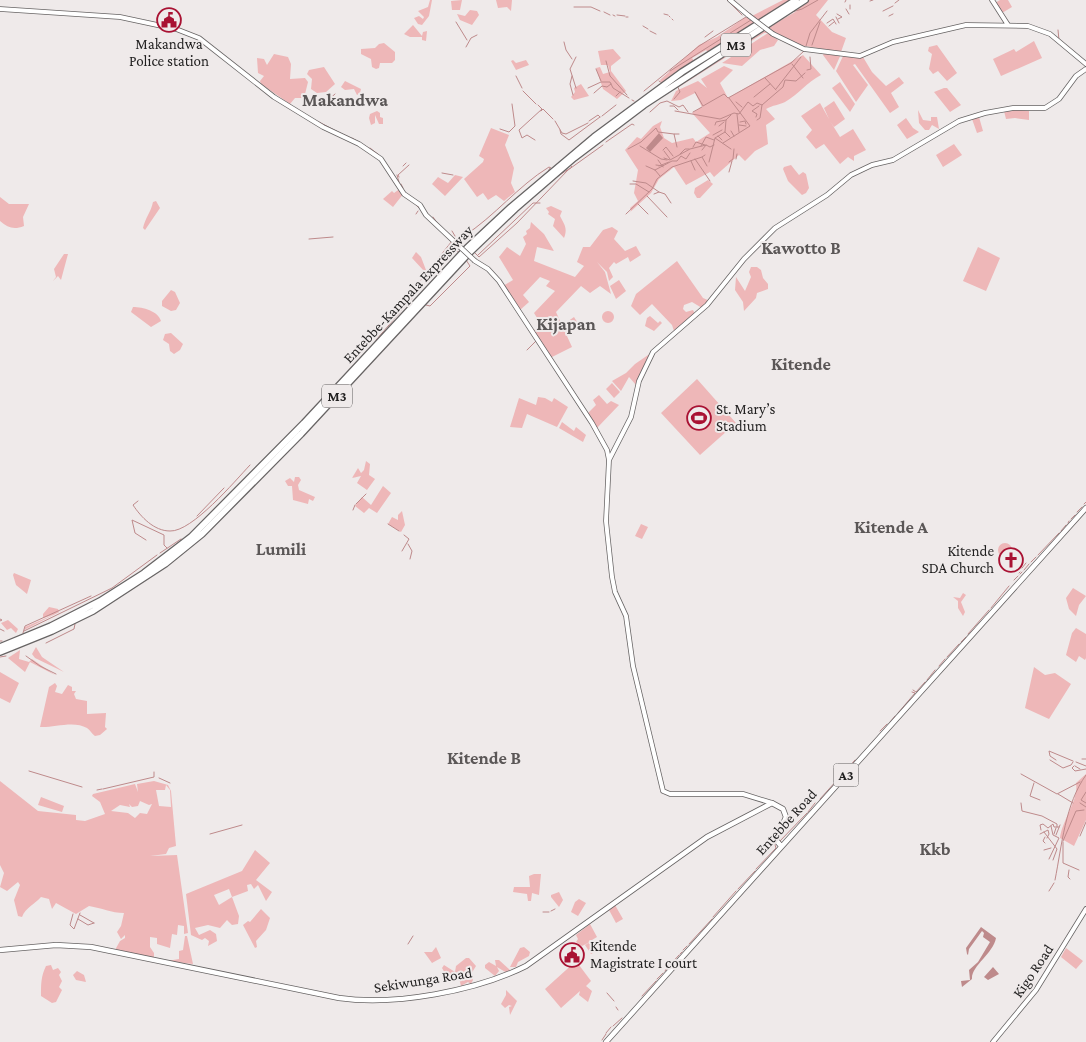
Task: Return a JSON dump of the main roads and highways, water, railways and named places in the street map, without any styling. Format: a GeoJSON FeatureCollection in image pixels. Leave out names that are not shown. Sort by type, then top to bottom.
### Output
{"type":"FeatureCollection","features":[{"type":"Feature","properties":{"kind":"highway","name":"Entebbe-Kampala Expressway"},"geometry":{"type":"LineString","coordinates":[[0,646],[51,626],[100,601],[144,573],[191,537],[292,436],[467,248],[511,207],[588,141],[682,72],[796,0]]}},
{"type":"Feature","properties":{"kind":"highway","name":"Entebbe-Kampala Expressway"},"geometry":{"type":"LineString","coordinates":[[0,652],[52,632],[100,607],[165,564],[202,534],[301,434],[468,254],[530,196],[609,131],[691,73],[805,0]]}},
{"type":"Feature","properties":{"kind":"main road","name":"Entebbe Road"},"geometry":{"type":"LineString","coordinates":[[606,1042],[1086,508]]}},
{"type":"Feature","properties":{"kind":"main road","name":"Sekiwunga Road"},"geometry":{"type":"LineString","coordinates":[[0,950],[56,946],[92,947],[354,1000],[396,999],[493,980],[526,966],[568,938],[686,851],[742,817],[772,803],[783,809],[786,817],[776,840],[781,846]]}},
{"type":"Feature","properties":{"kind":"waterway"},"geometry":{"type":"LineString","coordinates":[[727,0],[742,15]]}},
{"type":"Feature","properties":{"kind":"waterway"},"geometry":{"type":"LineString","coordinates":[[792,12],[818,0]]}},
{"type":"Feature","properties":{"kind":"waterway"},"geometry":{"type":"LineString","coordinates":[[895,3],[899,0]]}},
{"type":"Feature","properties":{"kind":"waterway"},"geometry":{"type":"LineString","coordinates":[[883,11],[893,6]]}},
{"type":"Feature","properties":{"kind":"waterway"},"geometry":{"type":"LineString","coordinates":[[574,7],[591,7],[600,11]]}},
{"type":"Feature","properties":{"kind":"waterway"},"geometry":{"type":"LineString","coordinates":[[846,9],[849,14]]}},
{"type":"Feature","properties":{"kind":"waterway"},"geometry":{"type":"LineString","coordinates":[[806,46],[810,33],[827,11]]}},
{"type":"Feature","properties":{"kind":"waterway"},"geometry":{"type":"LineString","coordinates":[[604,12],[610,15]]}},
{"type":"Feature","properties":{"kind":"waterway"},"geometry":{"type":"LineString","coordinates":[[664,14],[668,15]]}},
{"type":"Feature","properties":{"kind":"waterway"},"geometry":{"type":"LineString","coordinates":[[837,14],[842,17],[838,19]]}},
{"type":"Feature","properties":{"kind":"waterway"},"geometry":{"type":"LineString","coordinates":[[889,16],[893,14]]}},
{"type":"Feature","properties":{"kind":"waterway"},"geometry":{"type":"LineString","coordinates":[[617,15],[625,16]]}},
{"type":"Feature","properties":{"kind":"waterway"},"geometry":{"type":"LineString","coordinates":[[758,20],[765,16]]}},
{"type":"Feature","properties":{"kind":"waterway"},"geometry":{"type":"LineString","coordinates":[[644,91],[699,46],[746,17]]}},
{"type":"Feature","properties":{"kind":"waterway"},"geometry":{"type":"LineString","coordinates":[[836,17],[839,23]]}},
{"type":"Feature","properties":{"kind":"waterway"},"geometry":{"type":"LineString","coordinates":[[827,23],[833,19],[836,24]]}},
{"type":"Feature","properties":{"kind":"waterway"},"geometry":{"type":"LineString","coordinates":[[670,71],[751,20]]}},
{"type":"Feature","properties":{"kind":"waterway"},"geometry":{"type":"LineString","coordinates":[[456,22],[467,40]]}},
{"type":"Feature","properties":{"kind":"waterway"},"geometry":{"type":"LineString","coordinates":[[812,45],[820,22]]}},
{"type":"Feature","properties":{"kind":"waterway"},"geometry":{"type":"LineString","coordinates":[[829,26],[834,22]]}},
{"type":"Feature","properties":{"kind":"waterway"},"geometry":{"type":"LineString","coordinates":[[682,69],[754,23]]}},
{"type":"Feature","properties":{"kind":"waterway"},"geometry":{"type":"LineString","coordinates":[[643,26],[648,29]]}},
{"type":"Feature","properties":{"kind":"waterway"},"geometry":{"type":"LineString","coordinates":[[1058,30],[1059,40]]}},
{"type":"Feature","properties":{"kind":"waterway"},"geometry":{"type":"LineString","coordinates":[[650,31],[656,34]]}},
{"type":"Feature","properties":{"kind":"waterway"},"geometry":{"type":"LineString","coordinates":[[705,37],[713,31]]}},
{"type":"Feature","properties":{"kind":"waterway"},"geometry":{"type":"LineString","coordinates":[[466,47],[471,38],[477,35]]}},
{"type":"Feature","properties":{"kind":"waterway"},"geometry":{"type":"LineString","coordinates":[[564,42],[566,50],[572,59]]}},
{"type":"Feature","properties":{"kind":"waterway"},"geometry":{"type":"LineString","coordinates":[[695,92],[703,106],[724,94],[728,98],[791,63],[804,51]]}},
{"type":"Feature","properties":{"kind":"waterway"},"geometry":{"type":"LineString","coordinates":[[576,57],[570,69],[576,88]]}},
{"type":"Feature","properties":{"kind":"waterway"},"geometry":{"type":"LineString","coordinates":[[776,89],[801,57]]}},
{"type":"Feature","properties":{"kind":"waterway"},"geometry":{"type":"LineString","coordinates":[[807,70],[811,69],[810,57]]}},
{"type":"Feature","properties":{"kind":"waterway"},"geometry":{"type":"LineString","coordinates":[[606,61],[610,76],[627,95]]}},
{"type":"Feature","properties":{"kind":"waterway"},"geometry":{"type":"LineString","coordinates":[[792,64],[803,78]]}},
{"type":"Feature","properties":{"kind":"waterway"},"geometry":{"type":"LineString","coordinates":[[596,69],[601,81]]}},
{"type":"Feature","properties":{"kind":"waterway"},"geometry":{"type":"LineString","coordinates":[[675,111],[720,119],[734,113],[739,114],[748,102],[753,106],[757,103],[762,105],[783,87],[785,80],[796,81],[805,73]]}},
{"type":"Feature","properties":{"kind":"waterway"},"geometry":{"type":"LineString","coordinates":[[516,76],[522,88]]}},
{"type":"Feature","properties":{"kind":"waterway"},"geometry":{"type":"LineString","coordinates":[[572,76],[570,84],[573,95]]}},
{"type":"Feature","properties":{"kind":"waterway"},"geometry":{"type":"LineString","coordinates":[[659,81],[662,83],[672,76]]}},
{"type":"Feature","properties":{"kind":"waterway"},"geometry":{"type":"LineString","coordinates":[[765,78],[776,90]]}},
{"type":"Feature","properties":{"kind":"waterway"},"geometry":{"type":"LineString","coordinates":[[588,88],[601,82],[610,82],[613,88],[629,98]]}},
{"type":"Feature","properties":{"kind":"waterway"},"geometry":{"type":"LineString","coordinates":[[594,93],[602,86],[607,87],[611,84]]}},
{"type":"Feature","properties":{"kind":"waterway"},"geometry":{"type":"LineString","coordinates":[[754,97],[770,84]]}},
{"type":"Feature","properties":{"kind":"waterway"},"geometry":{"type":"LineString","coordinates":[[674,99],[680,92],[677,85]]}},
{"type":"Feature","properties":{"kind":"waterway"},"geometry":{"type":"LineString","coordinates":[[523,91],[536,104]]}},
{"type":"Feature","properties":{"kind":"waterway"},"geometry":{"type":"LineString","coordinates":[[616,96],[620,92]]}},
{"type":"Feature","properties":{"kind":"waterway"},"geometry":{"type":"LineString","coordinates":[[326,102],[335,94]]}},
{"type":"Feature","properties":{"kind":"waterway"},"geometry":{"type":"LineString","coordinates":[[723,143],[750,126],[729,98]]}},
{"type":"Feature","properties":{"kind":"waterway"},"geometry":{"type":"LineString","coordinates":[[650,112],[660,103],[667,101],[679,107],[683,105],[688,112]]}},
{"type":"Feature","properties":{"kind":"waterway"},"geometry":{"type":"LineString","coordinates":[[736,102],[742,107]]}},
{"type":"Feature","properties":{"kind":"waterway"},"geometry":{"type":"LineString","coordinates":[[500,129],[509,132],[515,126],[512,104]]}},
{"type":"Feature","properties":{"kind":"waterway"},"geometry":{"type":"LineString","coordinates":[[535,140],[527,135],[522,138],[519,130],[542,109],[538,105]]}},
{"type":"Feature","properties":{"kind":"waterway"},"geometry":{"type":"LineString","coordinates":[[602,116],[616,105]]}},
{"type":"Feature","properties":{"kind":"waterway"},"geometry":{"type":"LineString","coordinates":[[757,120],[760,118],[762,105]]}},
{"type":"Feature","properties":{"kind":"waterway"},"geometry":{"type":"LineString","coordinates":[[670,106],[674,106],[678,110]]}},
{"type":"Feature","properties":{"kind":"waterway"},"geometry":{"type":"LineString","coordinates":[[756,117],[757,114],[752,111],[759,106]]}},
{"type":"Feature","properties":{"kind":"waterway"},"geometry":{"type":"LineString","coordinates":[[693,112],[702,107]]}},
{"type":"Feature","properties":{"kind":"waterway"},"geometry":{"type":"LineString","coordinates":[[541,111],[543,109],[553,119]]}},
{"type":"Feature","properties":{"kind":"waterway"},"geometry":{"type":"LineString","coordinates":[[737,114],[739,132]]}},
{"type":"Feature","properties":{"kind":"waterway"},"geometry":{"type":"LineString","coordinates":[[589,121],[598,115],[600,117]]}},
{"type":"Feature","properties":{"kind":"waterway"},"geometry":{"type":"LineString","coordinates":[[731,115],[726,120],[725,132],[715,138],[731,149]]}},
{"type":"Feature","properties":{"kind":"waterway"},"geometry":{"type":"LineString","coordinates":[[560,130],[561,134],[569,140],[600,117]]}},
{"type":"Feature","properties":{"kind":"waterway"},"geometry":{"type":"LineString","coordinates":[[715,125],[716,122],[726,120]]}},
{"type":"Feature","properties":{"kind":"waterway"},"geometry":{"type":"LineString","coordinates":[[555,121],[562,133],[566,134],[588,123]]}},
{"type":"Feature","properties":{"kind":"waterway"},"geometry":{"type":"LineString","coordinates":[[740,122],[745,121],[746,124]]}},
{"type":"Feature","properties":{"kind":"waterway"},"geometry":{"type":"LineString","coordinates":[[319,122],[338,132]]}},
{"type":"Feature","properties":{"kind":"waterway"},"geometry":{"type":"LineString","coordinates":[[719,126],[724,122]]}},
{"type":"Feature","properties":{"kind":"waterway"},"geometry":{"type":"LineString","coordinates":[[606,142],[632,124],[634,125]]}},
{"type":"Feature","properties":{"kind":"waterway"},"geometry":{"type":"LineString","coordinates":[[739,125],[746,126]]}},
{"type":"Feature","properties":{"kind":"waterway"},"geometry":{"type":"LineString","coordinates":[[628,149],[641,142],[656,128],[658,132],[674,134]]}},
{"type":"Feature","properties":{"kind":"waterway"},"geometry":{"type":"LineString","coordinates":[[713,135],[722,130]]}},
{"type":"Feature","properties":{"kind":"waterway"},"geometry":{"type":"LineString","coordinates":[[731,131],[734,136]]}},
{"type":"Feature","properties":{"kind":"waterway"},"geometry":{"type":"LineString","coordinates":[[725,132],[730,137]]}},
{"type":"Feature","properties":{"kind":"waterway"},"geometry":{"type":"LineString","coordinates":[[340,133],[349,137]]}},
{"type":"Feature","properties":{"kind":"waterway"},"geometry":{"type":"LineString","coordinates":[[677,147],[674,134],[679,134]]}},
{"type":"Feature","properties":{"kind":"waterway"},"geometry":{"type":"LineString","coordinates":[[718,136],[722,140]]}},
{"type":"Feature","properties":{"kind":"waterway"},"geometry":{"type":"LineString","coordinates":[[701,146],[706,137],[714,140]]}},
{"type":"Feature","properties":{"kind":"waterway"},"geometry":{"type":"LineString","coordinates":[[352,138],[367,147]]}},
{"type":"Feature","properties":{"kind":"waterway"},"geometry":{"type":"LineString","coordinates":[[709,162],[715,138]]}},
{"type":"Feature","properties":{"kind":"waterway"},"geometry":{"type":"LineString","coordinates":[[693,147],[696,142],[705,145]]}},
{"type":"Feature","properties":{"kind":"waterway"},"geometry":{"type":"LineString","coordinates":[[474,252],[479,257],[517,223],[568,170],[603,145]]}},
{"type":"Feature","properties":{"kind":"waterway"},"geometry":{"type":"LineString","coordinates":[[702,150],[706,145],[710,147],[714,145]]}},
{"type":"Feature","properties":{"kind":"waterway"},"geometry":{"type":"LineString","coordinates":[[664,158],[670,160],[690,149],[706,145]]}},
{"type":"Feature","properties":{"kind":"waterway"},"geometry":{"type":"LineString","coordinates":[[640,146],[661,159],[667,160]]}},
{"type":"Feature","properties":{"kind":"waterway"},"geometry":{"type":"LineString","coordinates":[[663,150],[666,147],[673,156]]}},
{"type":"Feature","properties":{"kind":"waterway"},"geometry":{"type":"LineString","coordinates":[[370,148],[379,155]]}},
{"type":"Feature","properties":{"kind":"waterway"},"geometry":{"type":"LineString","coordinates":[[680,154],[685,149],[689,149]]}},
{"type":"Feature","properties":{"kind":"waterway"},"geometry":{"type":"LineString","coordinates":[[729,162],[733,159],[734,149]]}},
{"type":"Feature","properties":{"kind":"waterway"},"geometry":{"type":"LineString","coordinates":[[664,151],[670,159]]}},
{"type":"Feature","properties":{"kind":"waterway"},"geometry":{"type":"LineString","coordinates":[[655,170],[672,161],[677,161],[681,156],[686,159],[690,153]]}},
{"type":"Feature","properties":{"kind":"waterway"},"geometry":{"type":"LineString","coordinates":[[736,159],[737,154]]}},
{"type":"Feature","properties":{"kind":"waterway"},"geometry":{"type":"LineString","coordinates":[[705,155],[702,157],[707,166]]}},
{"type":"Feature","properties":{"kind":"waterway"},"geometry":{"type":"LineString","coordinates":[[626,214],[652,189],[657,179],[672,167],[702,157]]}},
{"type":"Feature","properties":{"kind":"waterway"},"geometry":{"type":"LineString","coordinates":[[695,159],[710,181]]}},
{"type":"Feature","properties":{"kind":"waterway"},"geometry":{"type":"LineString","coordinates":[[658,160],[663,167]]}},
{"type":"Feature","properties":{"kind":"waterway"},"geometry":{"type":"LineString","coordinates":[[691,161],[695,170]]}},
{"type":"Feature","properties":{"kind":"waterway"},"geometry":{"type":"LineString","coordinates":[[729,172],[732,161]]}},
{"type":"Feature","properties":{"kind":"waterway"},"geometry":{"type":"LineString","coordinates":[[659,166],[669,162]]}},
{"type":"Feature","properties":{"kind":"waterway"},"geometry":{"type":"LineString","coordinates":[[403,166],[406,163]]}},
{"type":"Feature","properties":{"kind":"waterway"},"geometry":{"type":"LineString","coordinates":[[399,177],[398,175],[409,165]]}},
{"type":"Feature","properties":{"kind":"waterway"},"geometry":{"type":"LineString","coordinates":[[558,176],[572,167],[570,165]]}},
{"type":"Feature","properties":{"kind":"waterway"},"geometry":{"type":"LineString","coordinates":[[656,165],[663,166]]}},
{"type":"Feature","properties":{"kind":"waterway"},"geometry":{"type":"LineString","coordinates":[[646,166],[655,170],[660,176]]}},
{"type":"Feature","properties":{"kind":"waterway"},"geometry":{"type":"LineString","coordinates":[[464,236],[538,175],[549,167],[551,168]]}},
{"type":"Feature","properties":{"kind":"waterway"},"geometry":{"type":"LineString","coordinates":[[547,173],[550,168]]}},
{"type":"Feature","properties":{"kind":"waterway"},"geometry":{"type":"LineString","coordinates":[[442,173],[453,175]]}},
{"type":"Feature","properties":{"kind":"waterway"},"geometry":{"type":"LineString","coordinates":[[397,175],[399,182]]}},
{"type":"Feature","properties":{"kind":"waterway"},"geometry":{"type":"LineString","coordinates":[[475,236],[543,176]]}},
{"type":"Feature","properties":{"kind":"waterway"},"geometry":{"type":"LineString","coordinates":[[633,181],[646,183],[659,192]]}},
{"type":"Feature","properties":{"kind":"waterway"},"geometry":{"type":"LineString","coordinates":[[401,184],[403,188]]}},
{"type":"Feature","properties":{"kind":"waterway"},"geometry":{"type":"LineString","coordinates":[[630,184],[636,184],[649,192]]}},
{"type":"Feature","properties":{"kind":"waterway"},"geometry":{"type":"LineString","coordinates":[[654,194],[659,192],[665,194],[671,203]]}},
{"type":"Feature","properties":{"kind":"waterway"},"geometry":{"type":"LineString","coordinates":[[647,196],[667,217]]}},
{"type":"Feature","properties":{"kind":"waterway"},"geometry":{"type":"LineString","coordinates":[[478,255],[533,203],[540,203]]}},
{"type":"Feature","properties":{"kind":"waterway"},"geometry":{"type":"LineString","coordinates":[[638,204],[648,214]]}},
{"type":"Feature","properties":{"kind":"waterway"},"geometry":{"type":"LineString","coordinates":[[416,205],[419,208]]}},
{"type":"Feature","properties":{"kind":"waterway"},"geometry":{"type":"LineString","coordinates":[[433,217],[438,224]]}},
{"type":"Feature","properties":{"kind":"waterway"},"geometry":{"type":"LineString","coordinates":[[452,231],[455,236]]}},
{"type":"Feature","properties":{"kind":"waterway"},"geometry":{"type":"LineString","coordinates":[[309,239],[333,237]]}},
{"type":"Feature","properties":{"kind":"waterway"},"geometry":{"type":"LineString","coordinates":[[421,280],[452,241]]}},
{"type":"Feature","properties":{"kind":"waterway"},"geometry":{"type":"LineString","coordinates":[[376,340],[451,253],[454,251],[459,252]]}},
{"type":"Feature","properties":{"kind":"waterway"},"geometry":{"type":"LineString","coordinates":[[426,305],[430,306],[470,266],[466,260]]}},
{"type":"Feature","properties":{"kind":"waterway"},"geometry":{"type":"LineString","coordinates":[[407,297],[419,282]]}},
{"type":"Feature","properties":{"kind":"waterway"},"geometry":{"type":"LineString","coordinates":[[412,319],[438,291]]}},
{"type":"Feature","properties":{"kind":"waterway"},"geometry":{"type":"LineString","coordinates":[[527,350],[537,340]]}},
{"type":"Feature","properties":{"kind":"waterway"},"geometry":{"type":"LineString","coordinates":[[138,501],[133,505],[153,526],[170,531],[179,529],[201,515],[250,465]]}},
{"type":"Feature","properties":{"kind":"waterway"},"geometry":{"type":"LineString","coordinates":[[197,516],[224,488]]}},
{"type":"Feature","properties":{"kind":"waterway"},"geometry":{"type":"LineString","coordinates":[[356,504],[366,494]]}},
{"type":"Feature","properties":{"kind":"waterway"},"geometry":{"type":"LineString","coordinates":[[353,510],[355,505]]}},
{"type":"Feature","properties":{"kind":"waterway"},"geometry":{"type":"LineString","coordinates":[[1077,512],[1082,507]]}},
{"type":"Feature","properties":{"kind":"waterway"},"geometry":{"type":"LineString","coordinates":[[1071,519],[1075,515]]}},
{"type":"Feature","properties":{"kind":"waterway"},"geometry":{"type":"LineString","coordinates":[[146,540],[135,533],[132,520],[164,535],[164,545],[167,548]]}},
{"type":"Feature","properties":{"kind":"waterway"},"geometry":{"type":"LineString","coordinates":[[388,524],[399,531]]}},
{"type":"Feature","properties":{"kind":"waterway"},"geometry":{"type":"LineString","coordinates":[[1061,531],[1066,525]]}},
{"type":"Feature","properties":{"kind":"waterway"},"geometry":{"type":"LineString","coordinates":[[1038,555],[1059,533]]}},
{"type":"Feature","properties":{"kind":"waterway"},"geometry":{"type":"LineString","coordinates":[[402,551],[409,539],[404,535]]}},
{"type":"Feature","properties":{"kind":"waterway"},"geometry":{"type":"LineString","coordinates":[[160,553],[181,539]]}},
{"type":"Feature","properties":{"kind":"waterway"},"geometry":{"type":"LineString","coordinates":[[408,544],[412,551],[410,559]]}},
{"type":"Feature","properties":{"kind":"waterway"},"geometry":{"type":"LineString","coordinates":[[24,631],[112,588],[157,555]]}},
{"type":"Feature","properties":{"kind":"waterway"},"geometry":{"type":"LineString","coordinates":[[1031,562],[1036,557]]}},
{"type":"Feature","properties":{"kind":"waterway"},"geometry":{"type":"LineString","coordinates":[[1022,568],[1026,563]]}},
{"type":"Feature","properties":{"kind":"waterway"},"geometry":{"type":"LineString","coordinates":[[1024,570],[1029,564]]}},
{"type":"Feature","properties":{"kind":"waterway"},"geometry":{"type":"LineString","coordinates":[[1014,580],[1018,576]]}},
{"type":"Feature","properties":{"kind":"waterway"},"geometry":{"type":"LineString","coordinates":[[991,608],[1009,586]]}},
{"type":"Feature","properties":{"kind":"waterway"},"geometry":{"type":"LineString","coordinates":[[23,633],[25,626],[91,596]]}},
{"type":"Feature","properties":{"kind":"waterway"},"geometry":{"type":"LineString","coordinates":[[968,634],[989,610]]}},
{"type":"Feature","properties":{"kind":"waterway"},"geometry":{"type":"LineString","coordinates":[[0,619],[2,620],[0,621]]}},
{"type":"Feature","properties":{"kind":"waterway"},"geometry":{"type":"LineString","coordinates":[[46,643],[74,629],[75,624]]}},
{"type":"Feature","properties":{"kind":"waterway"},"geometry":{"type":"LineString","coordinates":[[0,629],[4,631]]}},
{"type":"Feature","properties":{"kind":"waterway"},"geometry":{"type":"LineString","coordinates":[[961,642],[966,637]]}},
{"type":"Feature","properties":{"kind":"waterway"},"geometry":{"type":"LineString","coordinates":[[947,657],[959,644]]}},
{"type":"Feature","properties":{"kind":"waterway"},"geometry":{"type":"LineString","coordinates":[[0,657],[6,656]]}},
{"type":"Feature","properties":{"kind":"waterway"},"geometry":{"type":"LineString","coordinates":[[26,656],[56,674]]}},
{"type":"Feature","properties":{"kind":"waterway"},"geometry":{"type":"LineString","coordinates":[[939,666],[945,659]]}},
{"type":"Feature","properties":{"kind":"waterway"},"geometry":{"type":"LineString","coordinates":[[927,680],[935,670]]}},
{"type":"Feature","properties":{"kind":"waterway"},"geometry":{"type":"LineString","coordinates":[[913,690],[916,692],[925,682]]}},
{"type":"Feature","properties":{"kind":"waterway"},"geometry":{"type":"LineString","coordinates":[[898,713],[915,693],[912,692]]}},
{"type":"Feature","properties":{"kind":"waterway"},"geometry":{"type":"LineString","coordinates":[[890,722],[895,716]]}},
{"type":"Feature","properties":{"kind":"waterway"},"geometry":{"type":"LineString","coordinates":[[880,731],[887,724]]}},
{"type":"Feature","properties":{"kind":"waterway"},"geometry":{"type":"LineString","coordinates":[[1056,760],[1050,756],[1049,751],[1073,761]]}},
{"type":"Feature","properties":{"kind":"waterway"},"geometry":{"type":"LineString","coordinates":[[820,799],[855,760]]}},
{"type":"Feature","properties":{"kind":"waterway"},"geometry":{"type":"LineString","coordinates":[[1050,760],[1063,768],[1071,765],[1073,762]]}},
{"type":"Feature","properties":{"kind":"waterway"},"geometry":{"type":"LineString","coordinates":[[1076,762],[1086,766]]}},
{"type":"Feature","properties":{"kind":"waterway"},"geometry":{"type":"LineString","coordinates":[[1074,766],[1072,768],[1075,771],[1086,769]]}},
{"type":"Feature","properties":{"kind":"waterway"},"geometry":{"type":"LineString","coordinates":[[1075,766],[1080,769]]}},
{"type":"Feature","properties":{"kind":"waterway"},"geometry":{"type":"LineString","coordinates":[[29,771],[82,787]]}},
{"type":"Feature","properties":{"kind":"waterway"},"geometry":{"type":"LineString","coordinates":[[103,789],[154,777],[154,772]]}},
{"type":"Feature","properties":{"kind":"waterway"},"geometry":{"type":"LineString","coordinates":[[1021,774],[1057,794],[1080,782]]}},
{"type":"Feature","properties":{"kind":"waterway"},"geometry":{"type":"LineString","coordinates":[[1055,880],[1069,812],[1073,799],[1086,775]]}},
{"type":"Feature","properties":{"kind":"waterway"},"geometry":{"type":"LineString","coordinates":[[159,778],[170,783]]}},
{"type":"Feature","properties":{"kind":"waterway"},"geometry":{"type":"LineString","coordinates":[[1034,783],[1030,796],[1040,800]]}},
{"type":"Feature","properties":{"kind":"waterway"},"geometry":{"type":"LineString","coordinates":[[97,790],[102,789]]}},
{"type":"Feature","properties":{"kind":"waterway"},"geometry":{"type":"LineString","coordinates":[[1086,792],[1081,800],[1086,803]]}},
{"type":"Feature","properties":{"kind":"waterway"},"geometry":{"type":"LineString","coordinates":[[1058,794],[1073,803]]}},
{"type":"Feature","properties":{"kind":"waterway"},"geometry":{"type":"LineString","coordinates":[[808,812],[815,803]]}},
{"type":"Feature","properties":{"kind":"waterway"},"geometry":{"type":"LineString","coordinates":[[1021,803],[1022,811],[1042,816],[1057,824],[1057,827]]}},
{"type":"Feature","properties":{"kind":"waterway"},"geometry":{"type":"LineString","coordinates":[[1080,803],[1086,807]]}},
{"type":"Feature","properties":{"kind":"waterway"},"geometry":{"type":"LineString","coordinates":[[1063,841],[1076,811],[1084,810]]}},
{"type":"Feature","properties":{"kind":"waterway"},"geometry":{"type":"LineString","coordinates":[[779,842],[807,813]]}},
{"type":"Feature","properties":{"kind":"waterway"},"geometry":{"type":"LineString","coordinates":[[1080,836],[1086,822]]}},
{"type":"Feature","properties":{"kind":"waterway"},"geometry":{"type":"LineString","coordinates":[[1041,830],[1040,825],[1043,824],[1048,828],[1053,824],[1054,827],[1059,827]]}},
{"type":"Feature","properties":{"kind":"waterway"},"geometry":{"type":"LineString","coordinates":[[210,834],[242,825]]}},
{"type":"Feature","properties":{"kind":"waterway"},"geometry":{"type":"LineString","coordinates":[[1056,835],[1060,825]]}},
{"type":"Feature","properties":{"kind":"waterway"},"geometry":{"type":"LineString","coordinates":[[1049,859],[1059,838],[1053,835],[1051,826]]}},
{"type":"Feature","properties":{"kind":"waterway"},"geometry":{"type":"LineString","coordinates":[[1054,834],[1056,828]]}},
{"type":"Feature","properties":{"kind":"waterway"},"geometry":{"type":"LineString","coordinates":[[1040,834],[1048,830],[1047,838]]}},
{"type":"Feature","properties":{"kind":"waterway"},"geometry":{"type":"LineString","coordinates":[[1044,832],[1057,849],[1053,860]]}},
{"type":"Feature","properties":{"kind":"waterway"},"geometry":{"type":"LineString","coordinates":[[1045,837],[1043,841],[1045,843]]}},
{"type":"Feature","properties":{"kind":"waterway"},"geometry":{"type":"LineString","coordinates":[[756,869],[776,848],[774,842]]}},
{"type":"Feature","properties":{"kind":"waterway"},"geometry":{"type":"LineString","coordinates":[[1063,842],[1063,863],[1079,870]]}},
{"type":"Feature","properties":{"kind":"waterway"},"geometry":{"type":"LineString","coordinates":[[1044,850],[1051,848]]}},
{"type":"Feature","properties":{"kind":"waterway"},"geometry":{"type":"LineString","coordinates":[[1069,870],[1068,877],[1070,879]]}},
{"type":"Feature","properties":{"kind":"waterway"},"geometry":{"type":"LineString","coordinates":[[738,889],[755,871]]}},
{"type":"Feature","properties":{"kind":"waterway"},"geometry":{"type":"LineString","coordinates":[[1049,891],[1054,883]]}},
{"type":"Feature","properties":{"kind":"waterway"},"geometry":{"type":"LineString","coordinates":[[713,917],[736,891]]}},
{"type":"Feature","properties":{"kind":"waterway"},"geometry":{"type":"LineString","coordinates":[[551,911],[555,909]]}},
{"type":"Feature","properties":{"kind":"waterway"},"geometry":{"type":"LineString","coordinates":[[543,912],[549,912]]}},
{"type":"Feature","properties":{"kind":"waterway"},"geometry":{"type":"LineString","coordinates":[[73,914],[70,925],[74,929],[80,913]]}},
{"type":"Feature","properties":{"kind":"waterway"},"geometry":{"type":"LineString","coordinates":[[80,915],[94,923]]}},
{"type":"Feature","properties":{"kind":"waterway"},"geometry":{"type":"LineString","coordinates":[[78,919],[88,925],[94,923]]}},
{"type":"Feature","properties":{"kind":"waterway"},"geometry":{"type":"LineString","coordinates":[[689,944],[712,919]]}},
{"type":"Feature","properties":{"kind":"waterway"},"geometry":{"type":"LineString","coordinates":[[408,944],[413,936]]}},
{"type":"Feature","properties":{"kind":"waterway"},"geometry":{"type":"LineString","coordinates":[[683,950],[687,946]]}},
{"type":"Feature","properties":{"kind":"waterway"},"geometry":{"type":"LineString","coordinates":[[669,966],[679,955]]}},
{"type":"Feature","properties":{"kind":"waterway"},"geometry":{"type":"LineString","coordinates":[[665,971],[668,967]]}},
{"type":"Feature","properties":{"kind":"waterway"},"geometry":{"type":"LineString","coordinates":[[657,979],[663,973]]}},
{"type":"Feature","properties":{"kind":"waterway"},"geometry":{"type":"LineString","coordinates":[[642,996],[656,981]]}},
{"type":"Feature","properties":{"kind":"waterway"},"geometry":{"type":"LineString","coordinates":[[607,993],[614,1001]]}},
{"type":"Feature","properties":{"kind":"waterway"},"geometry":{"type":"LineString","coordinates":[[613,1026],[622,1018]]}},
{"type":"Feature","properties":{"kind":"waterway"},"geometry":{"type":"LineString","coordinates":[[606,1033],[611,1027]]}},
{"type":"Feature","properties":{"kind":"waterway"},"geometry":{"type":"LineString","coordinates":[[602,1040],[606,1034]]}},
{"type":"Feature","properties":{"kind":"place","name":"Makandwa Police station"},"geometry":{"type":"Point","coordinates":[169,20]}},
{"type":"Feature","properties":{"kind":"place","name":"St. Mary’s Stadium"},"geometry":{"type":"Point","coordinates":[699,418]}},
{"type":"Feature","properties":{"kind":"place","name":"Kitende SDA Church"},"geometry":{"type":"Point","coordinates":[1011,560]}},
{"type":"Feature","properties":{"kind":"place","name":"Kitende Magistrate I court"},"geometry":{"type":"Point","coordinates":[572,955]}},
{"type":"Feature","properties":{"kind":"district","name":"Makandwa"},"geometry":{"type":"Point","coordinates":[345,100]}},
{"type":"Feature","properties":{"kind":"district","name":"Kawotto B"},"geometry":{"type":"Point","coordinates":[801,248]}},
{"type":"Feature","properties":{"kind":"district","name":"Kijapan"},"geometry":{"type":"Point","coordinates":[566,324]}},
{"type":"Feature","properties":{"kind":"district","name":"Kitende"},"geometry":{"type":"Point","coordinates":[801,364]}},
{"type":"Feature","properties":{"kind":"district","name":"Kitende A"},"geometry":{"type":"Point","coordinates":[891,527]}},
{"type":"Feature","properties":{"kind":"district","name":"Lumili"},"geometry":{"type":"Point","coordinates":[281,549]}},
{"type":"Feature","properties":{"kind":"district","name":"Kitende B"},"geometry":{"type":"Point","coordinates":[484,758]}},
{"type":"Feature","properties":{"kind":"district","name":"Kkb"},"geometry":{"type":"Point","coordinates":[935,849]}}]}
